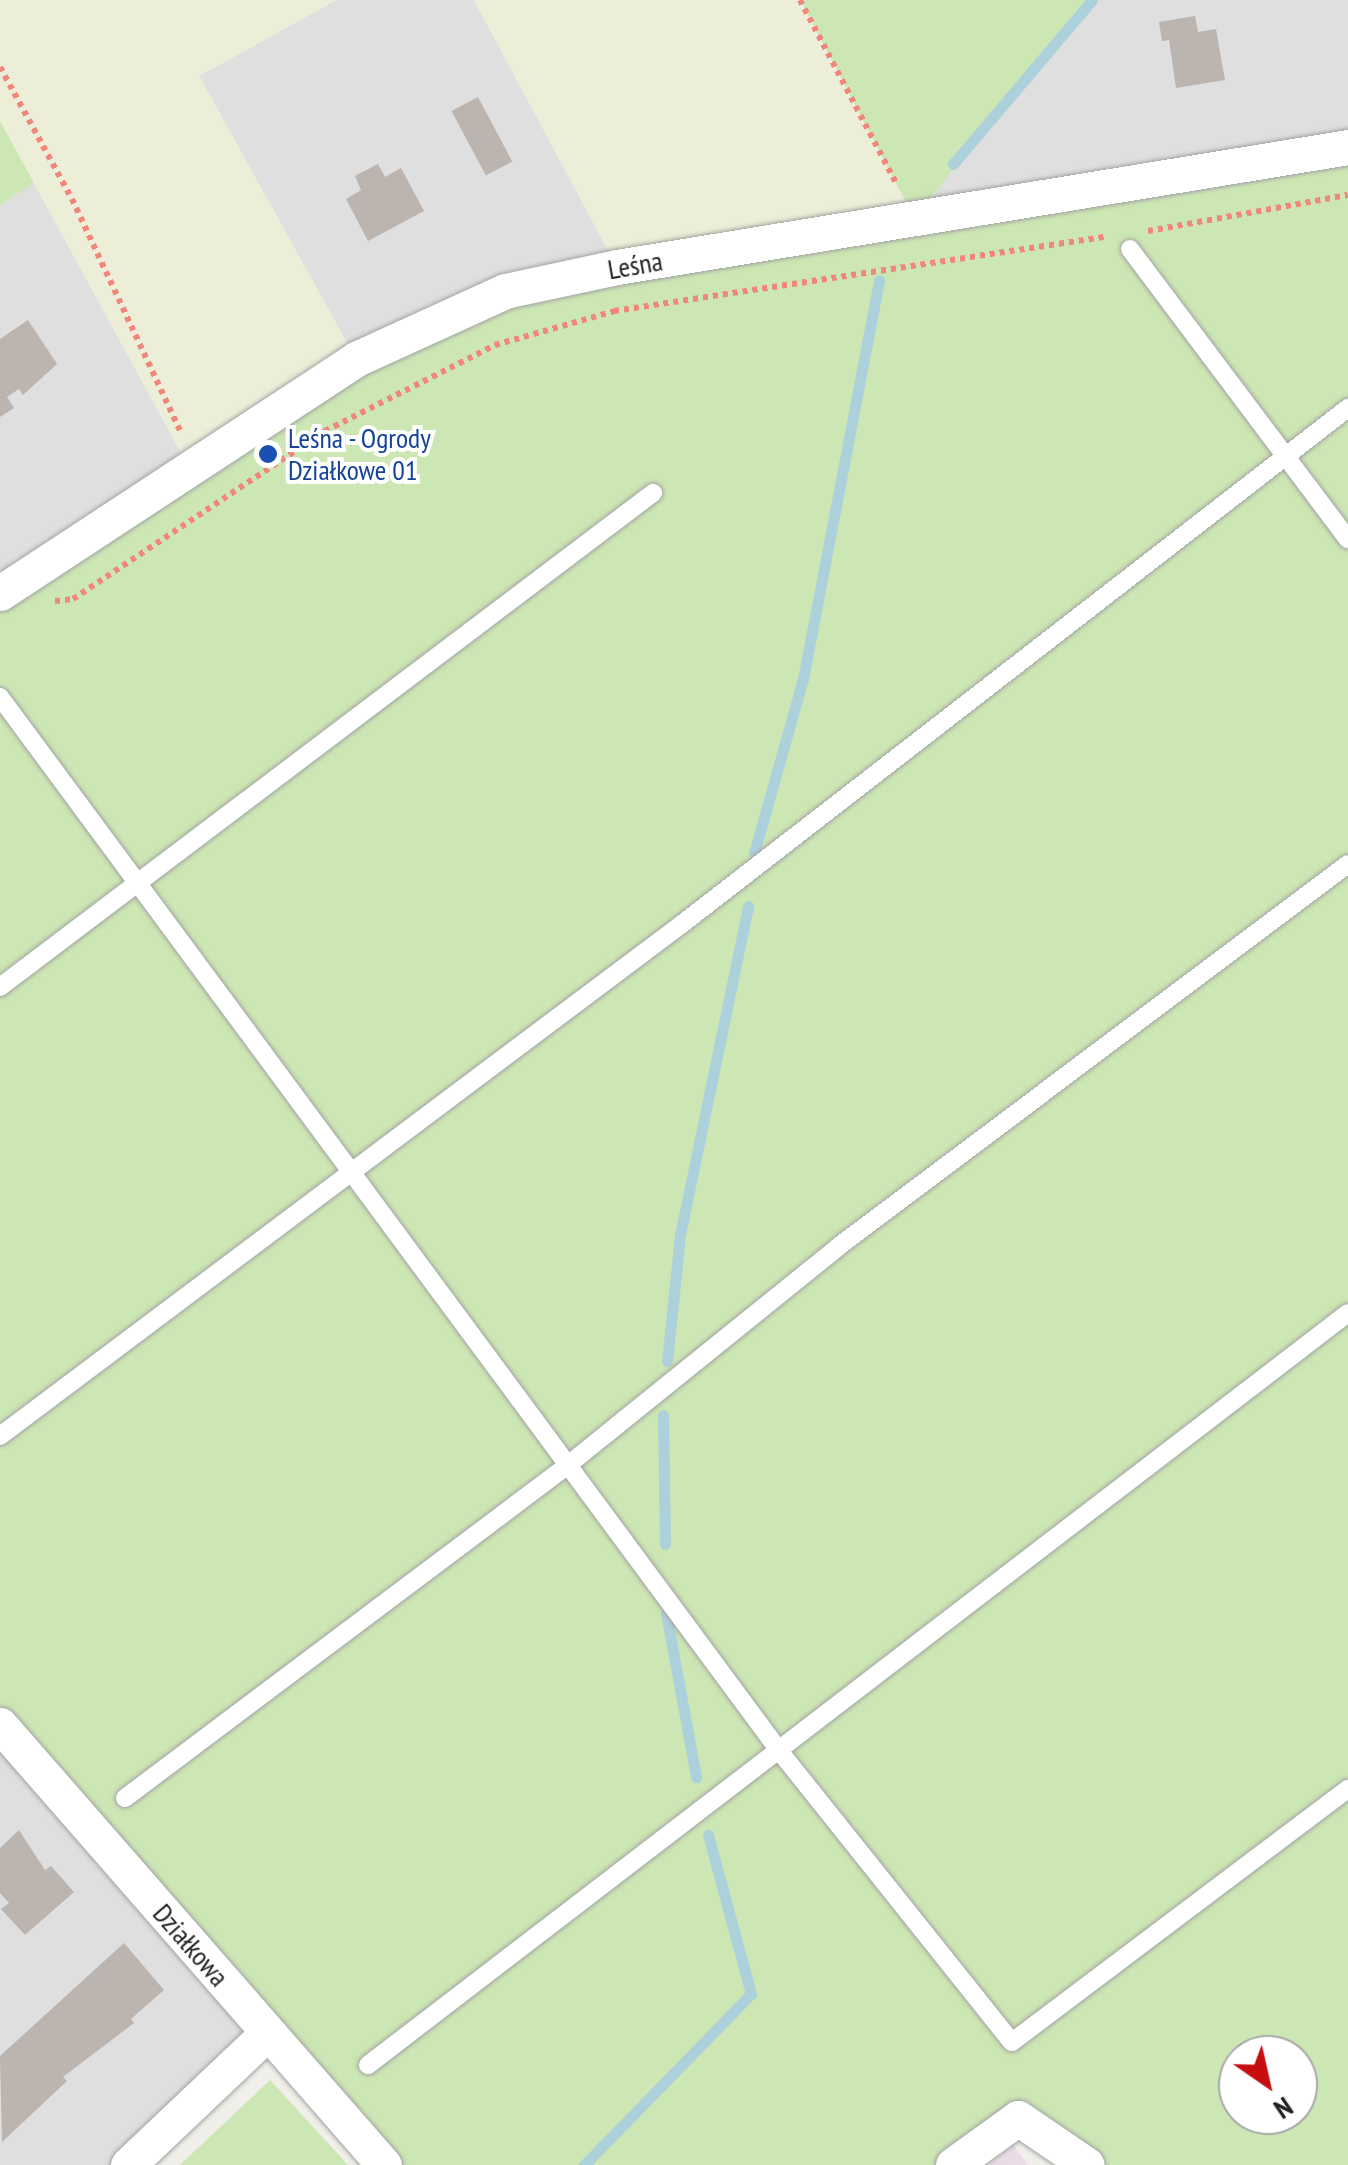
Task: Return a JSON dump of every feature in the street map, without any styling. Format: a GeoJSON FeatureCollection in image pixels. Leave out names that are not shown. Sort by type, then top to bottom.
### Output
{"type":"FeatureCollection","features":[{"type":"Feature","properties":{"kind":"street","name":"Leśna"},"geometry":{"type":"LineString","coordinates":[[0,593],[356,359],[505,291],[914,218],[1348,147]]}},
{"type":"Feature","properties":{"kind":"street","name":"Działkowa"},"geometry":{"type":"LineString","coordinates":[[0,1725],[384,2165]]}},
{"type":"Feature","properties":{"kind":"street"},"geometry":{"type":"LineString","coordinates":[[128,2165],[267,2033]]}},
{"type":"Feature","properties":{"kind":"street"},"geometry":{"type":"LineString","coordinates":[[953,2165],[1018,2118],[1088,2165]]}},
{"type":"Feature","properties":{"kind":"lane"},"geometry":{"type":"LineString","coordinates":[[1128,241],[1284,458],[1348,539]]}},
{"type":"Feature","properties":{"kind":"lane"},"geometry":{"type":"LineString","coordinates":[[0,1436],[352,1174],[1348,408]]}},
{"type":"Feature","properties":{"kind":"lane"},"geometry":{"type":"LineString","coordinates":[[0,987],[653,494]]}},
{"type":"Feature","properties":{"kind":"lane"},"geometry":{"type":"LineString","coordinates":[[0,697],[777,1748],[1012,2042],[1348,1788]]}},
{"type":"Feature","properties":{"kind":"lane"},"geometry":{"type":"LineString","coordinates":[[125,1798],[568,1465],[838,1246],[1348,864]]}},
{"type":"Feature","properties":{"kind":"lane"},"geometry":{"type":"LineString","coordinates":[[368,2065],[1348,1314]]}},
{"type":"Feature","properties":{"kind":"path"},"geometry":{"type":"LineString","coordinates":[[800,0],[914,218]]}},
{"type":"Feature","properties":{"kind":"path"},"geometry":{"type":"LineString","coordinates":[[0,67],[199,463]]}},
{"type":"Feature","properties":{"kind":"path"},"geometry":{"type":"LineString","coordinates":[[1142,232],[1348,195]]}},
{"type":"Feature","properties":{"kind":"path"},"geometry":{"type":"LineString","coordinates":[[36,604],[73,599],[325,431],[463,357],[529,334],[614,311],[1128,241]]}},
{"type":"Feature","properties":{"kind":"shaded area"},"geometry":{"type":"Polygon","coordinates":[[[336,0],[474,0],[617,267],[356,359],[199,76],[336,0]]]}},
{"type":"Feature","properties":{"kind":"shaded area"},"geometry":{"type":"Polygon","coordinates":[[[1094,0],[1348,0],[1348,147],[914,218],[1094,0]]]}},
{"type":"Feature","properties":{"kind":"shaded area"},"geometry":{"type":"Polygon","coordinates":[[[0,121],[190,469],[0,593],[0,121]]]}},
{"type":"Feature","properties":{"kind":"shaded area"},"geometry":{"type":"Polygon","coordinates":[[[0,1725],[267,2033],[128,2165],[0,2165],[0,1725]]]}},
{"type":"Feature","properties":{"kind":"shaded area"},"geometry":{"type":"Polygon","coordinates":[[[1013,2145],[1028,2165],[989,2165],[1013,2145]]]}},
{"type":"Feature","properties":{"kind":"green space"},"geometry":{"type":"Polygon","coordinates":[[[0,0],[336,0],[199,76],[356,359],[190,469],[0,121],[0,0]]]}},
{"type":"Feature","properties":{"kind":"green space"},"geometry":{"type":"Polygon","coordinates":[[[474,0],[797,0],[914,218],[617,267],[474,0]]]}},
{"type":"Feature","properties":{"kind":"green space"},"geometry":{"type":"Polygon","coordinates":[[[800,0],[1092,0],[915,217],[1348,147],[1348,2165],[1087,2165],[1018,2118],[953,2165],[384,2165],[0,1725],[0,593],[431,320],[914,218],[800,0]]]}},
{"type":"Feature","properties":{"kind":"green space"},"geometry":{"type":"Polygon","coordinates":[[[0,121],[34,183],[0,205],[0,121]]]}},
{"type":"Feature","properties":{"kind":"green space"},"geometry":{"type":"Polygon","coordinates":[[[270,2080],[348,2165],[180,2165],[270,2080]]]}},
{"type":"Feature","properties":{"kind":"building"},"geometry":{"type":"Polygon","coordinates":[[[1195,16],[1198,32],[1216,29],[1225,80],[1176,88],[1169,40],[1162,41],[1159,22],[1195,16]]]}},
{"type":"Feature","properties":{"kind":"building"},"geometry":{"type":"Polygon","coordinates":[[[478,97],[512,161],[486,176],[452,111],[478,97]]]}},
{"type":"Feature","properties":{"kind":"building"},"geometry":{"type":"Polygon","coordinates":[[[378,164],[385,177],[401,168],[424,211],[368,241],[346,199],[361,190],[355,176],[378,164]]]}},
{"type":"Feature","properties":{"kind":"building"},"geometry":{"type":"Polygon","coordinates":[[[28,320],[57,364],[23,395],[19,389],[7,397],[14,408],[0,417],[0,339],[28,320]]]}},
{"type":"Feature","properties":{"kind":"building"},"geometry":{"type":"Polygon","coordinates":[[[19,1830],[45,1870],[51,1866],[74,1892],[25,1935],[1,1909],[9,1903],[0,1893],[0,1848],[19,1830]]]}},
{"type":"Feature","properties":{"kind":"building"},"geometry":{"type":"Polygon","coordinates":[[[124,1943],[164,1990],[131,2019],[134,2023],[63,2077],[67,2081],[2,2142],[0,2056],[124,1943]]]}},
{"type":"Feature","properties":{"kind":"waterway"},"geometry":{"type":"LineString","coordinates":[[953,164],[1092,0]]}},
{"type":"Feature","properties":{"kind":"waterway"},"geometry":{"type":"LineString","coordinates":[[754,853],[803,679],[879,280]]}},
{"type":"Feature","properties":{"kind":"waterway"},"geometry":{"type":"LineString","coordinates":[[667,1361],[680,1235],[748,906]]}},
{"type":"Feature","properties":{"kind":"waterway"},"geometry":{"type":"LineString","coordinates":[[663,1415],[665,1544]]}},
{"type":"Feature","properties":{"kind":"waterway"},"geometry":{"type":"LineString","coordinates":[[666,1613],[696,1777]]}},
{"type":"Feature","properties":{"kind":"waterway"},"geometry":{"type":"LineString","coordinates":[[584,2165],[751,1994],[708,1835]]}},
{"type":"Feature","properties":{"kind":"place","name":"Leśna - Ogrody Działkowe 01"},"geometry":{"type":"Point","coordinates":[268,454]}}]}
